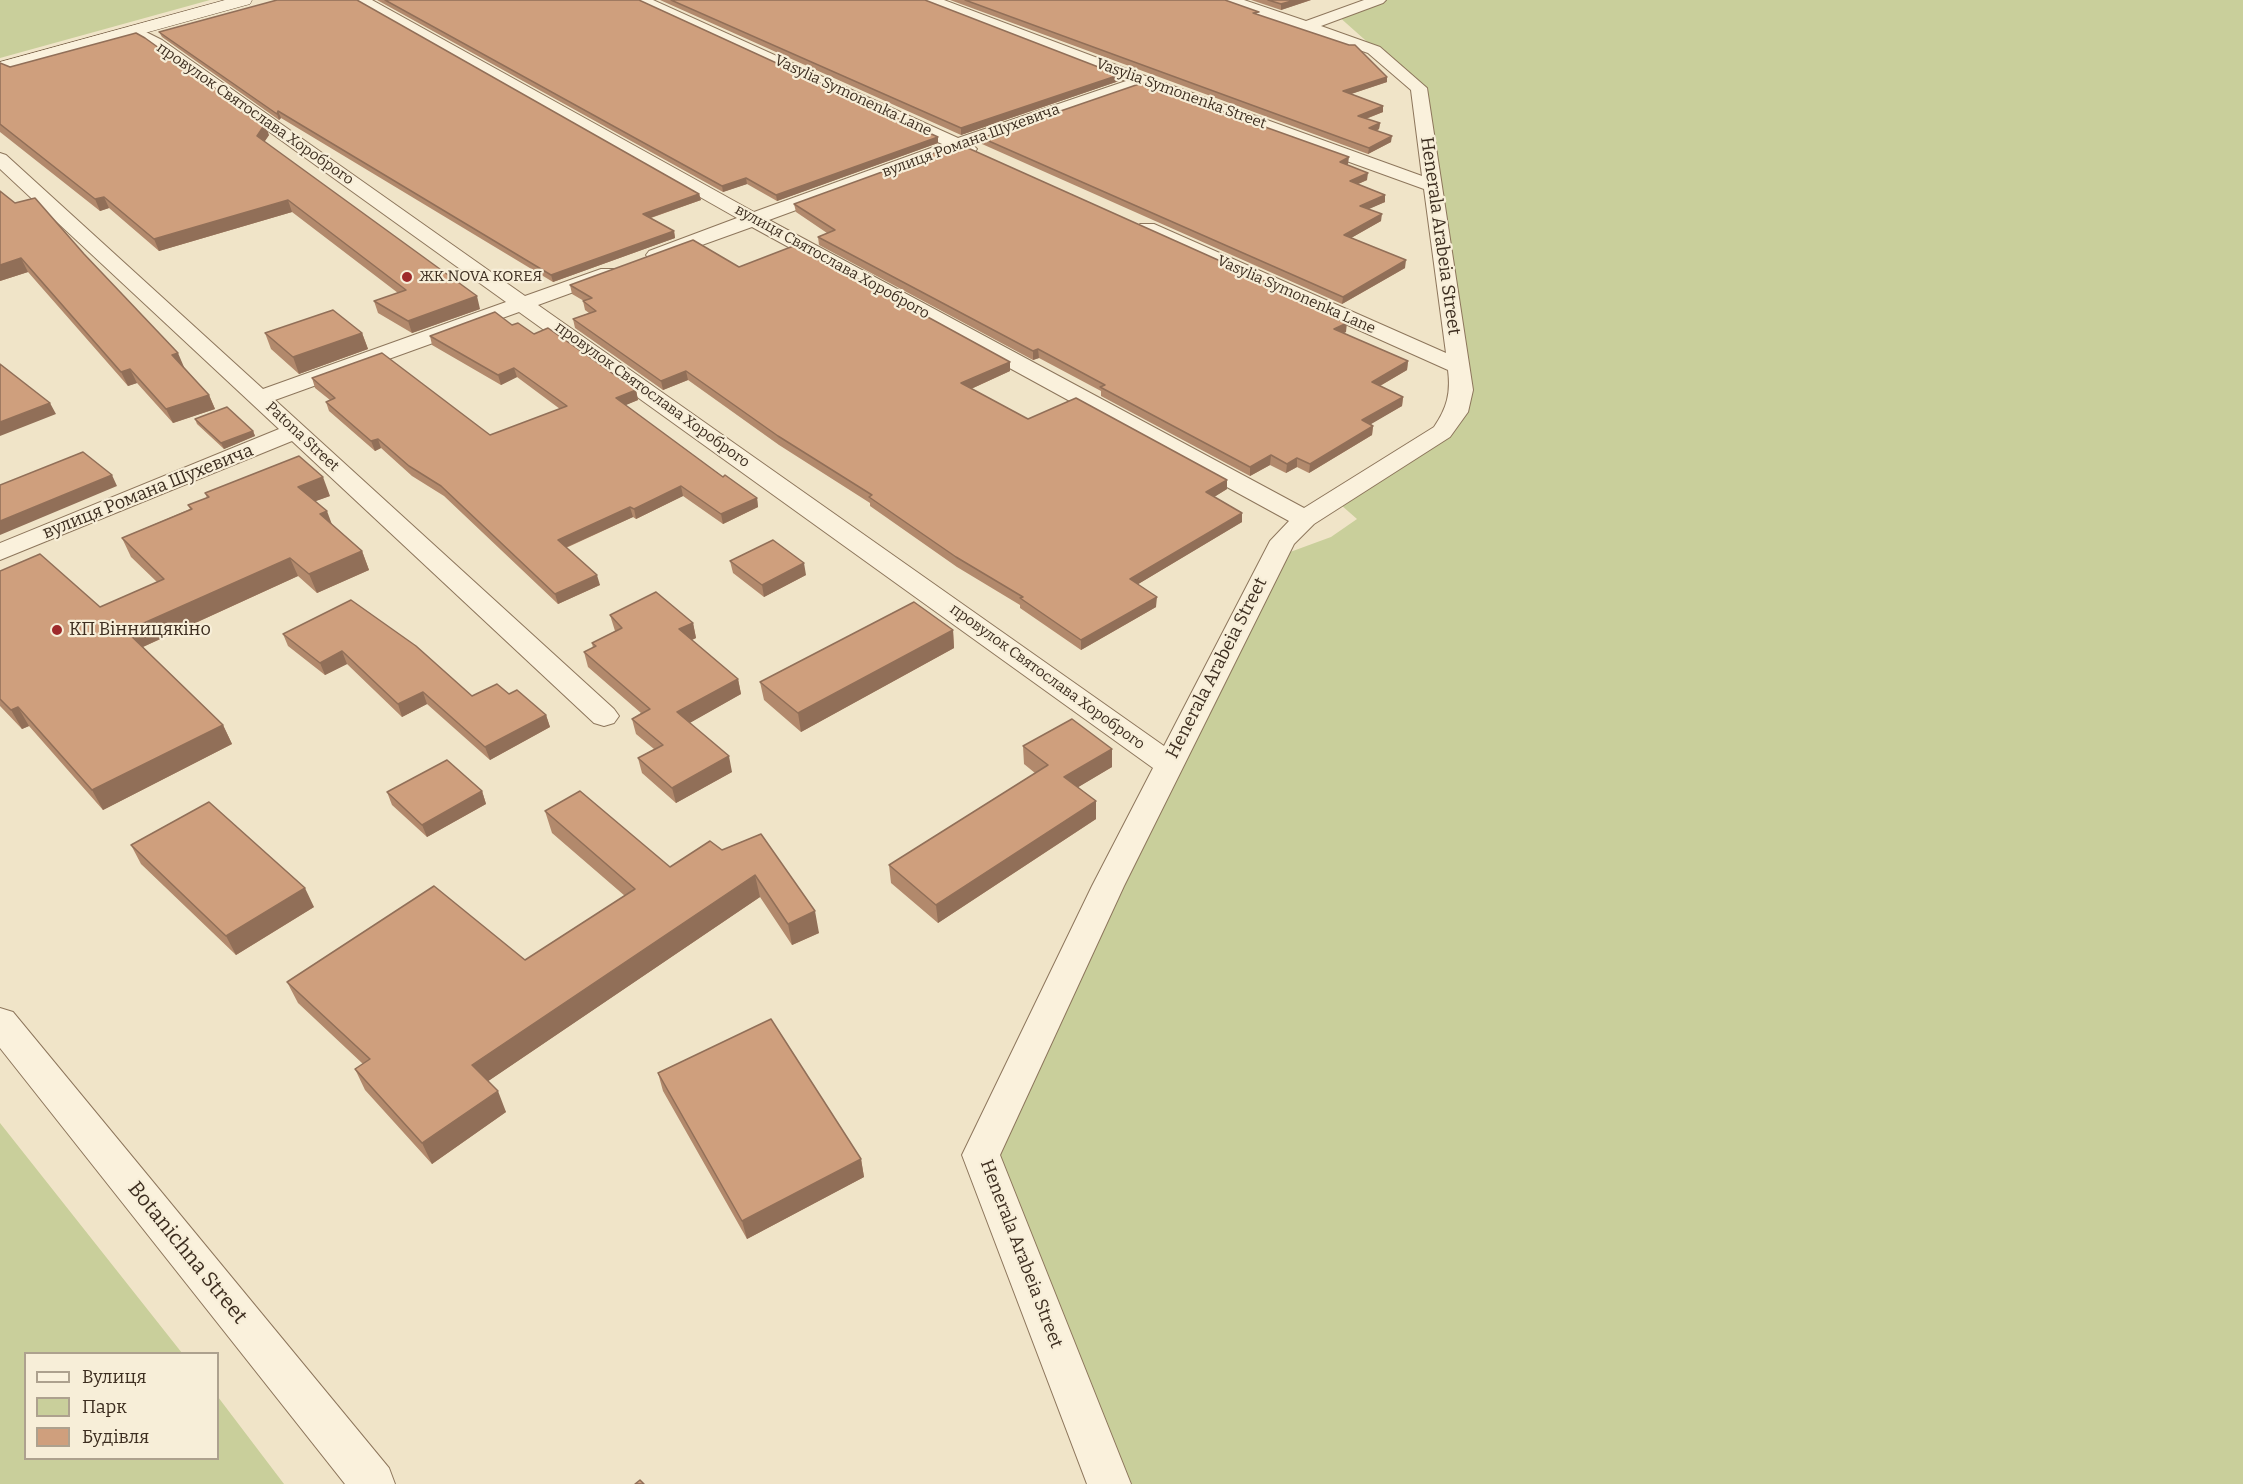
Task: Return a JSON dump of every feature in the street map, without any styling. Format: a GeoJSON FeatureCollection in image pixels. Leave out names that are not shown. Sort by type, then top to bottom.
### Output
{"type":"FeatureCollection","features":[{"type":"Feature","properties":{"kind":"street"},"geometry":{"type":"LineString","coordinates":[[0,68],[244,0]]}},
{"type":"Feature","properties":{"kind":"street","name":"вулиця Святослава Хороброго"},"geometry":{"type":"LineString","coordinates":[[361,0],[754,220],[1305,519]]}},
{"type":"Feature","properties":{"kind":"street","name":"Vasylia Symonenka Lane"},"geometry":{"type":"LineString","coordinates":[[641,0],[980,154]]}},
{"type":"Feature","properties":{"kind":"street","name":"Vasylia Symonenka Street"},"geometry":{"type":"LineString","coordinates":[[930,0],[1142,81],[1432,186]]}},
{"type":"Feature","properties":{"kind":"street","name":"Henerala Arabeia Street"},"geometry":{"type":"LineString","coordinates":[[1110,1484],[981,1155],[1168,764],[1283,541],[1305,519],[1442,432],[1456,412],[1462,390],[1419,88],[1374,50],[1228,0]]}},
{"type":"Feature","properties":{"kind":"street"},"geometry":{"type":"LineString","coordinates":[[1307,26],[1378,0]]}},
{"type":"Feature","properties":{"kind":"street","name":"провулок Святослава Хороброго"},"geometry":{"type":"LineString","coordinates":[[132,32],[156,43],[1168,764]]}},
{"type":"Feature","properties":{"kind":"street","name":"вулиця Романа Шухевича"},"geometry":{"type":"LineString","coordinates":[[260,398],[958,144],[1142,81]]}},
{"type":"Feature","properties":{"kind":"street","name":"Patona Street"},"geometry":{"type":"LineString","coordinates":[[0,159],[604,716]]}},
{"type":"Feature","properties":{"kind":"street","name":"Vasylia Symonenka Lane"},"geometry":{"type":"LineString","coordinates":[[1132,222],[1459,367]]}},
{"type":"Feature","properties":{"kind":"street","name":"вулиця Романа Шухевича"},"geometry":{"type":"LineString","coordinates":[[0,552],[295,431]]}},
{"type":"Feature","properties":{"kind":"street","name":"Botanichna Street"},"geometry":{"type":"LineString","coordinates":[[0,1022],[373,1484]]}},
{"type":"Feature","properties":{"kind":"green space"},"geometry":{"type":"Polygon","coordinates":[[[0,0],[210,0],[0,58],[0,0]]]}},
{"type":"Feature","properties":{"kind":"green space"},"geometry":{"type":"Polygon","coordinates":[[[1378,0],[2243,0],[2243,1484],[1108,1484],[981,1155],[1282,555],[1331,537],[1357,519],[1341,505],[1456,412],[1419,88],[1337,15],[1378,0]]]}},
{"type":"Feature","properties":{"kind":"green space"},"geometry":{"type":"Polygon","coordinates":[[[0,1123],[181,1352],[24,1352],[24,1460],[219,1460],[219,1398],[284,1484],[0,1484],[0,1123]]]}},
{"type":"Feature","properties":{"kind":"building"},"geometry":{"type":"Polygon","coordinates":[[[277,0],[357,0],[699,194],[643,214],[674,231],[551,275],[278,111],[277,114],[159,32],[277,0]]]}},
{"type":"Feature","properties":{"kind":"building"},"geometry":{"type":"Polygon","coordinates":[[[385,0],[639,0],[938,137],[776,195],[746,178],[722,186],[385,0]]]}},
{"type":"Feature","properties":{"kind":"building"},"geometry":{"type":"Polygon","coordinates":[[[671,0],[925,0],[1119,75],[961,128],[671,0]]]}},
{"type":"Feature","properties":{"kind":"building"},"geometry":{"type":"Polygon","coordinates":[[[965,0],[1225,0],[1259,12],[1253,13],[1355,45],[1387,77],[1343,91],[1383,106],[1358,116],[1380,123],[1369,128],[1392,136],[1369,148],[965,0]]]}},
{"type":"Feature","properties":{"kind":"building"},"geometry":{"type":"Polygon","coordinates":[[[1268,0],[1295,0],[1281,4],[1268,0]]]}},
{"type":"Feature","properties":{"kind":"building"},"geometry":{"type":"Polygon","coordinates":[[[136,33],[265,124],[257,136],[477,296],[408,321],[374,301],[406,290],[288,200],[154,239],[104,197],[95,199],[0,124],[0,63],[10,67],[136,33]]]}},
{"type":"Feature","properties":{"kind":"building"},"geometry":{"type":"Polygon","coordinates":[[[1142,83],[1349,157],[1340,162],[1368,173],[1350,181],[1385,195],[1360,206],[1382,214],[1344,235],[1406,260],[1343,297],[982,138],[1142,83]]]}},
{"type":"Feature","properties":{"kind":"building"},"geometry":{"type":"Polygon","coordinates":[[[959,144],[1323,307],[1319,310],[1347,323],[1334,329],[1408,361],[1372,382],[1403,397],[1362,420],[1373,426],[1310,464],[1297,458],[1287,464],[1271,455],[1250,467],[1100,387],[1105,385],[1038,349],[1033,351],[818,237],[835,230],[794,204],[959,144]]]}},
{"type":"Feature","properties":{"kind":"building"},"geometry":{"type":"Polygon","coordinates":[[[0,191],[15,203],[35,198],[84,254],[178,353],[172,355],[209,395],[166,409],[130,369],[121,372],[21,258],[0,265],[0,191]]]}},
{"type":"Feature","properties":{"kind":"building"},"geometry":{"type":"Polygon","coordinates":[[[693,240],[739,267],[796,245],[1010,362],[961,383],[1028,419],[1076,398],[1227,480],[1206,492],[1242,513],[1130,579],[1157,597],[1081,640],[1020,598],[1023,597],[956,557],[869,497],[872,495],[778,436],[686,371],[661,381],[573,319],[596,311],[583,301],[592,298],[570,285],[693,240]]]}},
{"type":"Feature","properties":{"kind":"building"},"geometry":{"type":"Polygon","coordinates":[[[333,310],[362,333],[293,357],[265,333],[333,310]]]}},
{"type":"Feature","properties":{"kind":"building"},"geometry":{"type":"Polygon","coordinates":[[[495,312],[512,325],[518,323],[534,334],[548,328],[636,390],[616,398],[723,477],[725,475],[757,498],[721,514],[681,486],[634,509],[630,507],[558,540],[597,575],[555,594],[441,486],[409,466],[378,439],[371,441],[326,402],[335,398],[312,378],[382,353],[490,435],[567,406],[514,368],[498,375],[430,336],[495,312]]]}},
{"type":"Feature","properties":{"kind":"building"},"geometry":{"type":"Polygon","coordinates":[[[0,364],[50,403],[0,422],[0,364]]]}},
{"type":"Feature","properties":{"kind":"building"},"geometry":{"type":"Polygon","coordinates":[[[227,407],[253,431],[221,443],[195,419],[227,407]]]}},
{"type":"Feature","properties":{"kind":"building"},"geometry":{"type":"Polygon","coordinates":[[[83,452],[112,475],[0,521],[0,485],[83,452]]]}},
{"type":"Feature","properties":{"kind":"building"},"geometry":{"type":"Polygon","coordinates":[[[299,456],[323,477],[298,487],[327,511],[320,514],[362,551],[309,574],[290,558],[126,631],[223,725],[92,790],[18,707],[11,710],[0,699],[0,571],[40,554],[100,607],[164,579],[122,538],[192,509],[188,505],[209,497],[205,493],[299,456]]]}},
{"type":"Feature","properties":{"kind":"building"},"geometry":{"type":"Polygon","coordinates":[[[773,540],[804,563],[762,585],[730,561],[773,540]]]}},
{"type":"Feature","properties":{"kind":"building"},"geometry":{"type":"Polygon","coordinates":[[[656,592],[693,623],[679,629],[738,679],[677,712],[729,756],[672,788],[638,758],[663,745],[632,719],[650,709],[584,652],[596,646],[592,643],[622,628],[610,615],[656,592]]]}},
{"type":"Feature","properties":{"kind":"building"},"geometry":{"type":"Polygon","coordinates":[[[351,600],[416,646],[472,696],[497,684],[509,694],[517,690],[546,715],[485,747],[423,692],[398,704],[342,651],[320,663],[283,634],[351,600]]]}},
{"type":"Feature","properties":{"kind":"building"},"geometry":{"type":"Polygon","coordinates":[[[914,602],[953,630],[798,713],[760,682],[914,602]]]}},
{"type":"Feature","properties":{"kind":"building"},"geometry":{"type":"Polygon","coordinates":[[[1072,719],[1112,749],[1064,777],[1096,801],[936,905],[889,865],[1048,765],[1023,746],[1072,719]]]}},
{"type":"Feature","properties":{"kind":"building"},"geometry":{"type":"Polygon","coordinates":[[[447,760],[482,791],[422,825],[387,792],[447,760]]]}},
{"type":"Feature","properties":{"kind":"building"},"geometry":{"type":"Polygon","coordinates":[[[580,791],[670,867],[710,841],[722,850],[761,834],[815,911],[788,924],[755,875],[472,1065],[498,1091],[422,1143],[355,1069],[370,1059],[287,982],[434,886],[525,960],[635,889],[545,811],[580,791]]]}},
{"type":"Feature","properties":{"kind":"building"},"geometry":{"type":"Polygon","coordinates":[[[209,802],[305,888],[226,936],[131,845],[209,802]]]}},
{"type":"Feature","properties":{"kind":"building"},"geometry":{"type":"Polygon","coordinates":[[[771,1019],[861,1159],[742,1221],[658,1073],[771,1019]]]}},
{"type":"Feature","properties":{"kind":"place","name":"ЖК NOVA KOREЯ"},"geometry":{"type":"Point","coordinates":[407,277]}},
{"type":"Feature","properties":{"kind":"place","name":"КП Вінницякіно"},"geometry":{"type":"Point","coordinates":[57,630]}}]}
